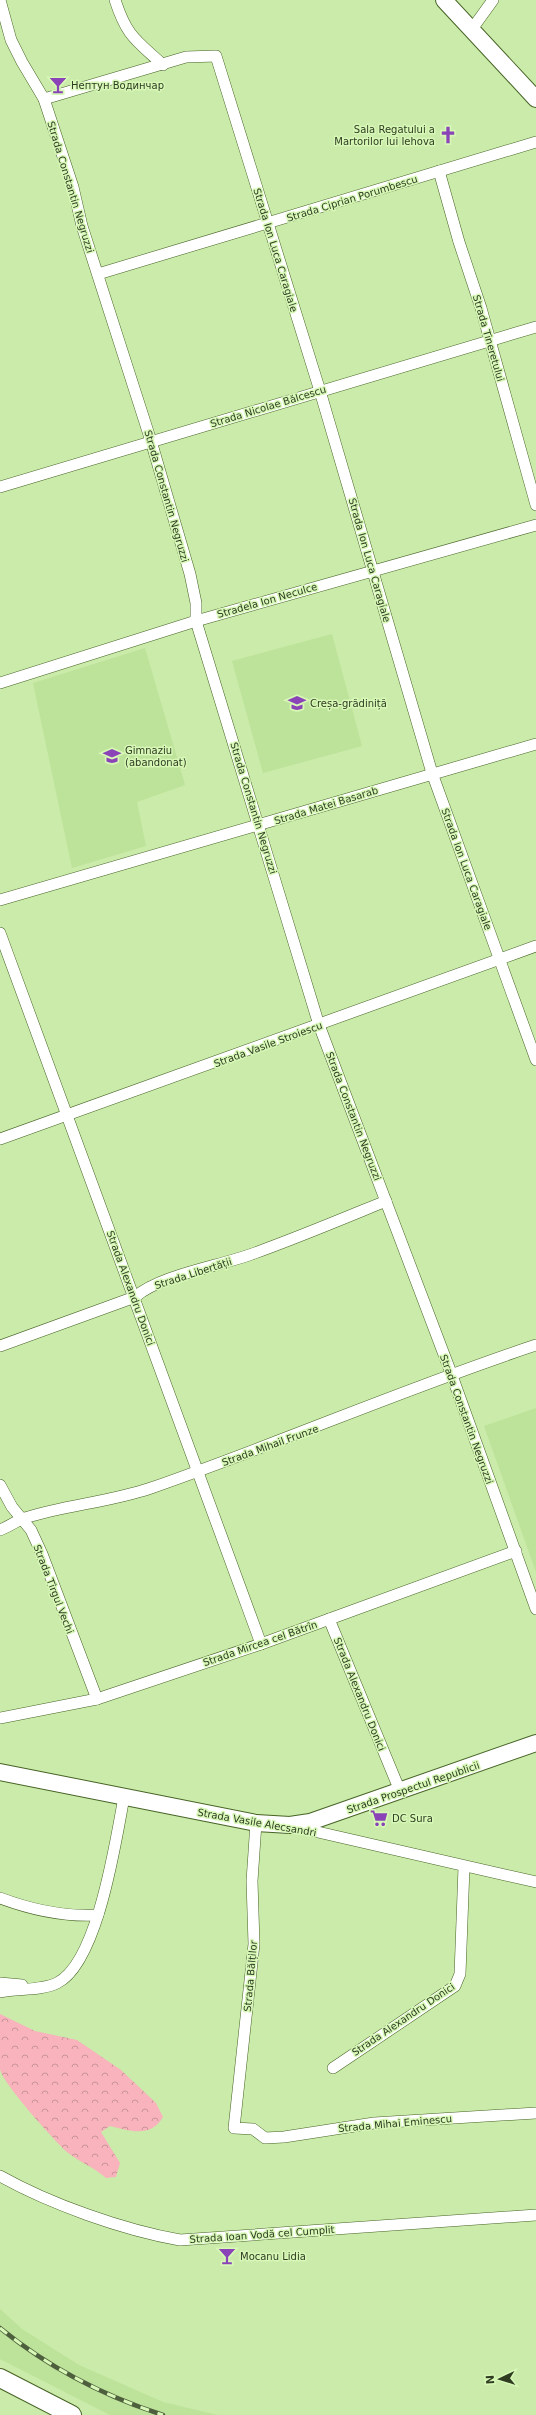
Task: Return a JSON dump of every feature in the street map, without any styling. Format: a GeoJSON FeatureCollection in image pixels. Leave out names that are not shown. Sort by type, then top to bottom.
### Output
{"type":"FeatureCollection","features":[{"type":"Feature","properties":{"kind":"main road"},"geometry":{"type":"LineString","coordinates":[[444,0],[536,99]]}},
{"type":"Feature","properties":{"kind":"main road","name":"Strada Prospectul Republicii"},"geometry":{"type":"LineString","coordinates":[[290,1825],[324,1818],[536,1743]]}},
{"type":"Feature","properties":{"kind":"main road","name":"Strada Vasile Alecsandri"},"geometry":{"type":"LineString","coordinates":[[0,1772],[256,1823],[290,1825]]}},
{"type":"Feature","properties":{"kind":"main road"},"geometry":{"type":"LineString","coordinates":[[0,2378],[72,2415]]}},
{"type":"Feature","properties":{"kind":"street","name":"Strada Constantin Negruzzi"},"geometry":{"type":"LineString","coordinates":[[0,0],[11,40],[44,99],[151,441],[190,574],[196,603],[196,621],[320,1025],[451,1373],[536,1608]]}},
{"type":"Feature","properties":{"kind":"street"},"geometry":{"type":"LineString","coordinates":[[115,0],[122,22],[134,40],[163,65]]}},
{"type":"Feature","properties":{"kind":"street"},"geometry":{"type":"LineString","coordinates":[[472,29],[493,0]]}},
{"type":"Feature","properties":{"kind":"street","name":"Strada Ion Luca Caragiale"},"geometry":{"type":"LineString","coordinates":[[163,65],[186,57],[216,56],[320,391],[432,772],[536,1060]]}},
{"type":"Feature","properties":{"kind":"street"},"geometry":{"type":"LineString","coordinates":[[44,99],[163,65]]}},
{"type":"Feature","properties":{"kind":"street","name":"Strada Ciprian Porumbescu"},"geometry":{"type":"LineString","coordinates":[[98,274],[536,142]]}},
{"type":"Feature","properties":{"kind":"street","name":"Strada Tineretului"},"geometry":{"type":"LineString","coordinates":[[439,171],[490,341],[536,505]]}},
{"type":"Feature","properties":{"kind":"street","name":"Strada Nicolae Bălcescu"},"geometry":{"type":"LineString","coordinates":[[0,487],[536,326]]}},
{"type":"Feature","properties":{"kind":"street","name":"Stradela Ion Neculce"},"geometry":{"type":"LineString","coordinates":[[0,683],[196,621],[536,525]]}},
{"type":"Feature","properties":{"kind":"street","name":"Strada Matei Basarab"},"geometry":{"type":"LineString","coordinates":[[0,900],[260,826],[432,772],[536,744]]}},
{"type":"Feature","properties":{"kind":"street","name":"Strada Alexandru Donici"},"geometry":{"type":"LineString","coordinates":[[0,933],[135,1297],[261,1644]]}},
{"type":"Feature","properties":{"kind":"street","name":"Strada Vasile Stroiescu"},"geometry":{"type":"LineString","coordinates":[[0,1139],[67,1117],[536,946]]}},
{"type":"Feature","properties":{"kind":"street","name":"Strada Libertății"},"geometry":{"type":"LineString","coordinates":[[0,1346],[135,1297],[149,1287],[252,1254],[386,1201]]}},
{"type":"Feature","properties":{"kind":"street","name":"Strada Mihail Frunze"},"geometry":{"type":"LineString","coordinates":[[0,1530],[23,1519],[112,1499],[198,1472],[322,1426],[451,1373],[536,1345]]}},
{"type":"Feature","properties":{"kind":"street","name":"Strada Tîrgul Vechi"},"geometry":{"type":"LineString","coordinates":[[0,1485],[12,1506],[23,1519],[42,1554],[97,1699]]}},
{"type":"Feature","properties":{"kind":"street","name":"Strada Mircea cel Bătrîn"},"geometry":{"type":"LineString","coordinates":[[0,1718],[97,1699],[261,1644],[516,1551]]}},
{"type":"Feature","properties":{"kind":"street","name":"Strada Alexandru Donici"},"geometry":{"type":"LineString","coordinates":[[329,1619],[400,1791]]}},
{"type":"Feature","properties":{"kind":"street"},"geometry":{"type":"LineString","coordinates":[[0,1992],[58,1983],[70,1971],[91,1936],[104,1899],[124,1797]]}},
{"type":"Feature","properties":{"kind":"street","name":"Strada Bălților"},"geometry":{"type":"LineString","coordinates":[[234,2128],[252,1967],[252,1881],[256,1823]]}},
{"type":"Feature","properties":{"kind":"street","name":"Strada Vasile Alecsandri"},"geometry":{"type":"LineString","coordinates":[[290,1825],[464,1867],[536,1882]]}},
{"type":"Feature","properties":{"kind":"street","name":"Strada Alexandru Donici"},"geometry":{"type":"LineString","coordinates":[[333,2068],[455,1986],[460,1974],[464,1867]]}},
{"type":"Feature","properties":{"kind":"street"},"geometry":{"type":"LineString","coordinates":[[0,1898],[37,1910],[79,1916],[98,1915]]}},
{"type":"Feature","properties":{"kind":"street"},"geometry":{"type":"LineString","coordinates":[[0,1983],[31,1987]]}},
{"type":"Feature","properties":{"kind":"street","name":"Strada Mihai Eminescu"},"geometry":{"type":"LineString","coordinates":[[234,2128],[253,2129],[265,2138],[284,2137],[374,2123],[536,2113]]}},
{"type":"Feature","properties":{"kind":"street","name":"Strada Ioan Vodă cel Cumplit"},"geometry":{"type":"LineString","coordinates":[[0,2176],[54,2200],[144,2234],[180,2240],[536,2215]]}},
{"type":"Feature","properties":{"kind":"shaded area","name":"Creșa-grădiniță"},"geometry":{"type":"Polygon","coordinates":[[[332,634],[362,746],[263,773],[232,661],[332,634]]]}},
{"type":"Feature","properties":{"kind":"shaded area","name":"Gimnaziu (abandonat)"},"geometry":{"type":"Polygon","coordinates":[[[145,648],[185,785],[137,802],[146,846],[72,868],[33,683],[145,648]]]}},
{"type":"Feature","properties":{"kind":"shaded area"},"geometry":{"type":"Polygon","coordinates":[[[536,1408],[536,1572],[484,1426],[536,1408]]]}},
{"type":"Feature","properties":{"kind":"shaded area"},"geometry":{"type":"Polygon","coordinates":[[[0,2309],[22,2329],[79,2365],[163,2402],[217,2415],[110,2415],[0,2359],[0,2309]]]}},
{"type":"Feature","properties":{"kind":"green space"},"geometry":{"type":"Polygon","coordinates":[[[0,2014],[35,2031],[77,2040],[121,2070],[156,2103],[163,2117],[158,2124],[152,2128],[132,2131],[110,2126],[101,2132],[120,2163],[116,2177],[106,2178],[67,2152],[19,2099],[3,2076],[0,2069],[0,2014]]]}},
{"type":"Feature","properties":{"kind":"railway"},"geometry":{"type":"LineString","coordinates":[[0,2328],[37,2355],[77,2379],[119,2399],[163,2415]]}},
{"type":"Feature","properties":{"kind":"place","name":"Нептун Водинчар"},"geometry":{"type":"Point","coordinates":[58,85]}},
{"type":"Feature","properties":{"kind":"place","name":"Sala Regatului a Martorilor lui Iehova"},"geometry":{"type":"Point","coordinates":[448,135]}},
{"type":"Feature","properties":{"kind":"place","name":"Creșa-grădiniță"},"geometry":{"type":"Point","coordinates":[297,703]}},
{"type":"Feature","properties":{"kind":"place","name":"Gimnaziu (abandonat)"},"geometry":{"type":"Point","coordinates":[112,756]}},
{"type":"Feature","properties":{"kind":"place","name":"DC Sura"},"geometry":{"type":"Point","coordinates":[379,1818]}},
{"type":"Feature","properties":{"kind":"place","name":"Mocanu Lidia"},"geometry":{"type":"Point","coordinates":[227,2256]}}]}
